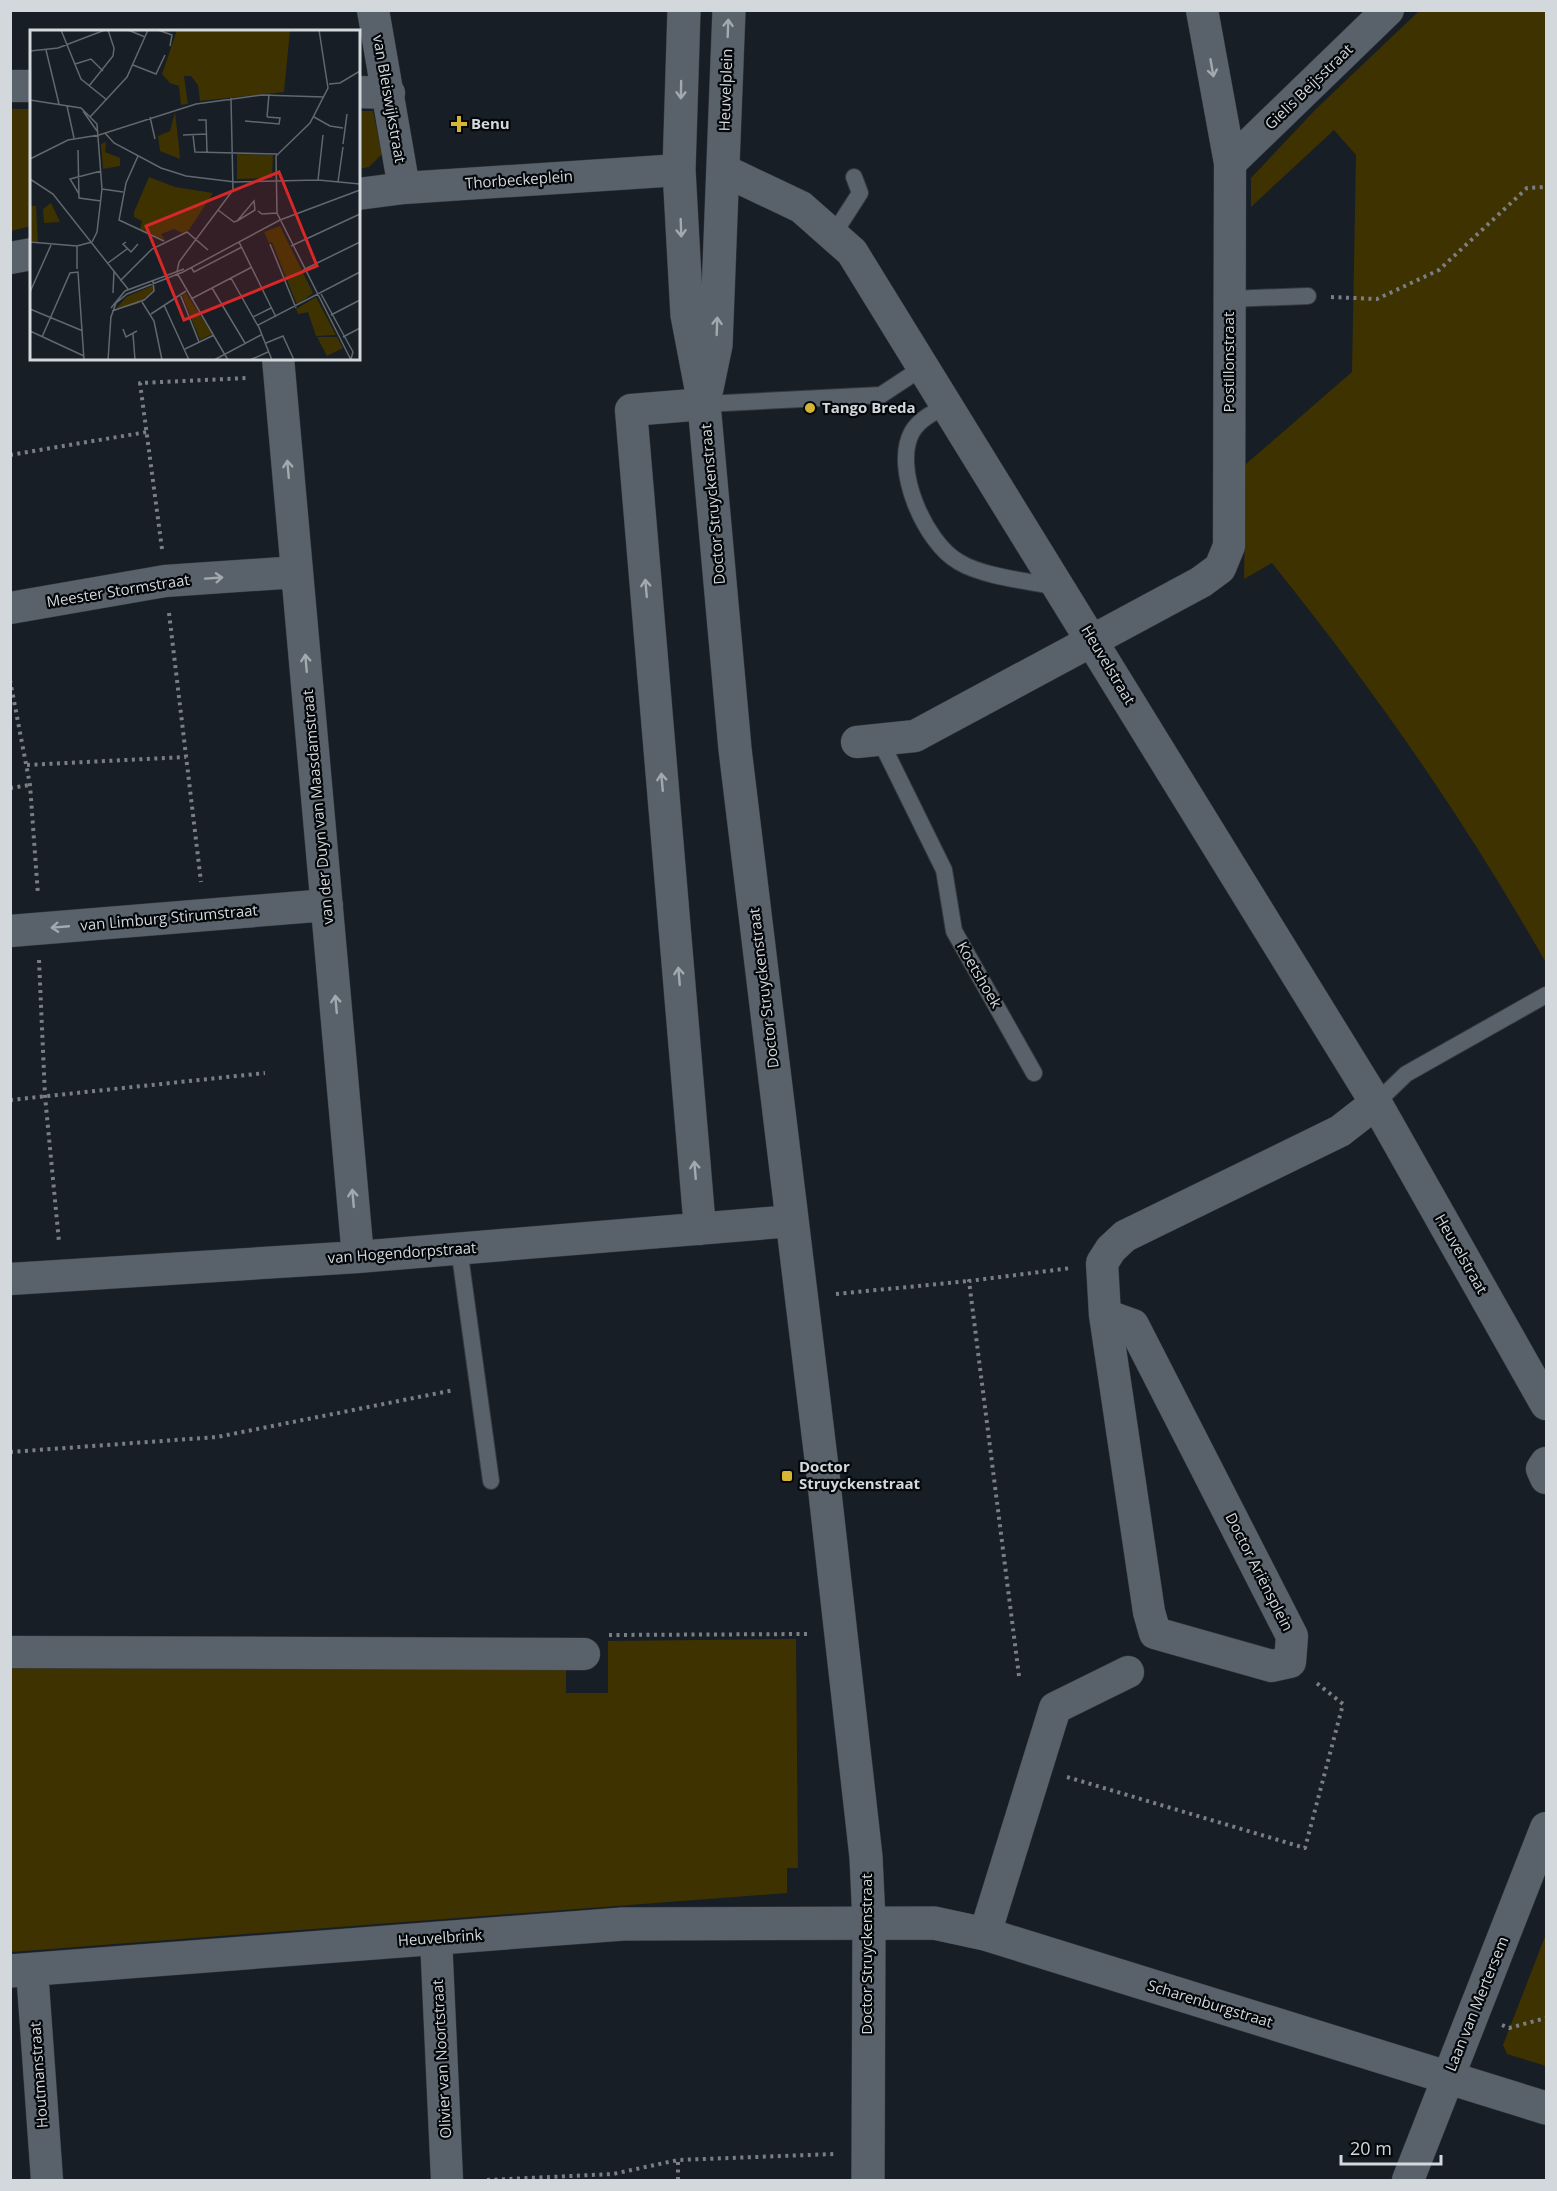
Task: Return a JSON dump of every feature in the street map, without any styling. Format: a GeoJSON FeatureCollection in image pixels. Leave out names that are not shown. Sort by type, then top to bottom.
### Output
{"type":"FeatureCollection","features":[{"type":"Feature","properties":{"kind":"street","name":"van Bleiswijkstraat"},"geometry":{"type":"LineString","coordinates":[[373,10],[404,188]]}},
{"type":"Feature","properties":{"kind":"street"},"geometry":{"type":"LineString","coordinates":[[684,10],[679,170],[723,170]]}},
{"type":"Feature","properties":{"kind":"street","name":"Heuvelplein"},"geometry":{"type":"LineString","coordinates":[[723,170],[729,10]]}},
{"type":"Feature","properties":{"kind":"street","name":"Postillonstraat"},"geometry":{"type":"LineString","coordinates":[[1093,640],[1201,582],[1220,568],[1229,546],[1230,163],[1202,10]]}},
{"type":"Feature","properties":{"kind":"street","name":"Gielis Beijsstraat"},"geometry":{"type":"LineString","coordinates":[[1230,163],[1388,10]]}},
{"type":"Feature","properties":{"kind":"street"},"geometry":{"type":"LineString","coordinates":[[10,86],[30,86]]}},
{"type":"Feature","properties":{"kind":"street"},"geometry":{"type":"LineString","coordinates":[[360,92],[389,93]]}},
{"type":"Feature","properties":{"kind":"street","name":"Thorbeckeplein"},"geometry":{"type":"LineString","coordinates":[[360,194],[404,188],[679,170]]}},
{"type":"Feature","properties":{"kind":"street","name":"Doctor Struyckenstraat"},"geometry":{"type":"LineString","coordinates":[[679,170],[687,315],[704,404],[735,748],[866,1851],[869,1922],[868,2166]]}},
{"type":"Feature","properties":{"kind":"street","name":"Doctor Struyckenstraat"},"geometry":{"type":"LineString","coordinates":[[704,404],[716,345],[723,170]]}},
{"type":"Feature","properties":{"kind":"street","name":"Heuvelstraat"},"geometry":{"type":"LineString","coordinates":[[723,170],[801,207],[852,252],[925,366],[1376,1103],[1546,1404]]}},
{"type":"Feature","properties":{"kind":"street"},"geometry":{"type":"LineString","coordinates":[[10,258],[30,254]]}},
{"type":"Feature","properties":{"kind":"street","name":"van der Duyn van Maasdamstraat"},"geometry":{"type":"LineString","coordinates":[[278,360],[358,1257]]}},
{"type":"Feature","properties":{"kind":"street","name":"Doctor Struyckenstraat"},"geometry":{"type":"LineString","coordinates":[[700,1229],[631,410],[704,404]]}},
{"type":"Feature","properties":{"kind":"street","name":"Meester Stormstraat"},"geometry":{"type":"LineString","coordinates":[[10,608],[165,581],[297,572]]}},
{"type":"Feature","properties":{"kind":"street","name":"Koetshoek"},"geometry":{"type":"LineString","coordinates":[[868,741],[915,736],[1093,640]]}},
{"type":"Feature","properties":{"kind":"street","name":"van Limburg Stirumstraat"},"geometry":{"type":"LineString","coordinates":[[25,930],[327,905]]}},
{"type":"Feature","properties":{"kind":"street"},"geometry":{"type":"LineString","coordinates":[[1290,1662],[1272,1666],[1155,1633],[1149,1612],[1105,1315],[1102,1263],[1111,1249],[1125,1236],[1340,1131],[1376,1103]]}},
{"type":"Feature","properties":{"kind":"street","name":"van Hogendorpstraat"},"geometry":{"type":"LineString","coordinates":[[10,1279],[358,1257],[792,1221]]}},
{"type":"Feature","properties":{"kind":"street","name":"Doctor Ariënsplein"},"geometry":{"type":"LineString","coordinates":[[1105,1315],[1133,1325],[1292,1636],[1290,1662]]}},
{"type":"Feature","properties":{"kind":"street"},"geometry":{"type":"LineString","coordinates":[[1546,1463],[1542,1469],[1546,1478]]}},
{"type":"Feature","properties":{"kind":"street"},"geometry":{"type":"LineString","coordinates":[[10,1652],[584,1654]]}},
{"type":"Feature","properties":{"kind":"street"},"geometry":{"type":"LineString","coordinates":[[985,1934],[1055,1708],[1128,1672]]}},
{"type":"Feature","properties":{"kind":"street","name":"Laan van Mertersem"},"geometry":{"type":"LineString","coordinates":[[1408,2181],[1546,1828]]}},
{"type":"Feature","properties":{"kind":"street","name":"Scharenburgstraat"},"geometry":{"type":"LineString","coordinates":[[869,1922],[934,1923],[985,1934],[1546,2108]]}},
{"type":"Feature","properties":{"kind":"street","name":"Heuvelbrink"},"geometry":{"type":"LineString","coordinates":[[21,1970],[624,1924],[869,1922]]}},
{"type":"Feature","properties":{"kind":"street","name":"Olivier van Noortstraat"},"geometry":{"type":"LineString","coordinates":[[436,1938],[447,2181]]}},
{"type":"Feature","properties":{"kind":"street","name":"Houtmanstraat"},"geometry":{"type":"LineString","coordinates":[[21,1970],[47,2181]]}},
{"type":"Feature","properties":{"kind":"lane"},"geometry":{"type":"LineString","coordinates":[[832,235],[860,193],[854,177]]}},
{"type":"Feature","properties":{"kind":"lane"},"geometry":{"type":"LineString","coordinates":[[1229,298],[1308,296]]}},
{"type":"Feature","properties":{"kind":"lane"},"geometry":{"type":"LineString","coordinates":[[704,404],[881,394],[925,366]]}},
{"type":"Feature","properties":{"kind":"lane"},"geometry":{"type":"LineString","coordinates":[[949,405],[917,425],[906,450],[910,487],[930,531],[946,552],[960,563],[1061,588]]}},
{"type":"Feature","properties":{"kind":"lane","name":"Koetshoek"},"geometry":{"type":"LineString","coordinates":[[868,741],[944,870],[954,931],[1034,1073]]}},
{"type":"Feature","properties":{"kind":"lane"},"geometry":{"type":"LineString","coordinates":[[1376,1103],[1406,1074],[1546,995]]}},
{"type":"Feature","properties":{"kind":"lane"},"geometry":{"type":"LineString","coordinates":[[459,1248],[491,1481]]}},
{"type":"Feature","properties":{"kind":"path"},"geometry":{"type":"LineString","coordinates":[[1308,296],[1377,299],[1439,270],[1527,188],[1546,187]]}},
{"type":"Feature","properties":{"kind":"path"},"geometry":{"type":"LineString","coordinates":[[10,447],[11,455],[147,432]]}},
{"type":"Feature","properties":{"kind":"path"},"geometry":{"type":"LineString","coordinates":[[10,680],[30,785],[25,930],[63,1276]]}},
{"type":"Feature","properties":{"kind":"path"},"geometry":{"type":"LineString","coordinates":[[27,765],[186,758]]}},
{"type":"Feature","properties":{"kind":"path"},"geometry":{"type":"LineString","coordinates":[[10,788],[30,785]]}},
{"type":"Feature","properties":{"kind":"path"},"geometry":{"type":"LineString","coordinates":[[10,1100],[265,1073]]}},
{"type":"Feature","properties":{"kind":"path"},"geometry":{"type":"LineString","coordinates":[[802,1298],[969,1281],[1102,1263]]}},
{"type":"Feature","properties":{"kind":"path"},"geometry":{"type":"LineString","coordinates":[[969,1281],[1019,1676]]}},
{"type":"Feature","properties":{"kind":"path"},"geometry":{"type":"LineString","coordinates":[[10,1452],[218,1437],[478,1385]]}},
{"type":"Feature","properties":{"kind":"path"},"geometry":{"type":"LineString","coordinates":[[584,1654],[584,1635],[841,1634]]}},
{"type":"Feature","properties":{"kind":"path"},"geometry":{"type":"LineString","coordinates":[[1037,1768],[1305,1848],[1343,1704],[1290,1662]]}},
{"type":"Feature","properties":{"kind":"path"},"geometry":{"type":"LineString","coordinates":[[1473,2014],[1509,2028],[1546,2018]]}},
{"type":"Feature","properties":{"kind":"path"},"geometry":{"type":"LineString","coordinates":[[487,2181],[613,2174],[678,2160],[868,2166]]}},
{"type":"Feature","properties":{"kind":"path"},"geometry":{"type":"LineString","coordinates":[[678,2160],[678,2181]]}},
{"type":"Feature","properties":{"kind":"shaded area"},"geometry":{"type":"Polygon","coordinates":[[[1419,11],[1546,11],[1546,963],[1484,858],[1417,757],[1310,611],[1272,563],[1244,579],[1246,464],[1352,372],[1356,155],[1334,130],[1251,207],[1251,178],[1316,109],[1419,11]]]}},
{"type":"Feature","properties":{"kind":"shaded area"},"geometry":{"type":"Polygon","coordinates":[[[10,109],[30,109],[30,226],[11,231],[10,109]]]}},
{"type":"Feature","properties":{"kind":"shaded area"},"geometry":{"type":"Polygon","coordinates":[[[360,111],[373,111],[382,154],[369,167],[360,169],[360,111]]]}},
{"type":"Feature","properties":{"kind":"shaded area"},"geometry":{"type":"Polygon","coordinates":[[[796,1639],[798,1868],[787,1868],[787,1893],[11,1952],[11,1666],[566,1669],[566,1693],[608,1693],[608,1641],[796,1639]]]}},
{"type":"Feature","properties":{"kind":"shaded area"},"geometry":{"type":"Polygon","coordinates":[[[1546,1934],[1546,2066],[1507,2054],[1503,2045],[1546,1934]]]}},
{"type":"Feature","properties":{"kind":"place","name":"Benu"},"geometry":{"type":"Point","coordinates":[459,124]}},
{"type":"Feature","properties":{"kind":"place","name":"Tango Breda"},"geometry":{"type":"Point","coordinates":[810,408]}},
{"type":"Feature","properties":{"kind":"place","name":"Doctor Struyckenstraat"},"geometry":{"type":"Point","coordinates":[787,1476]}}]}
